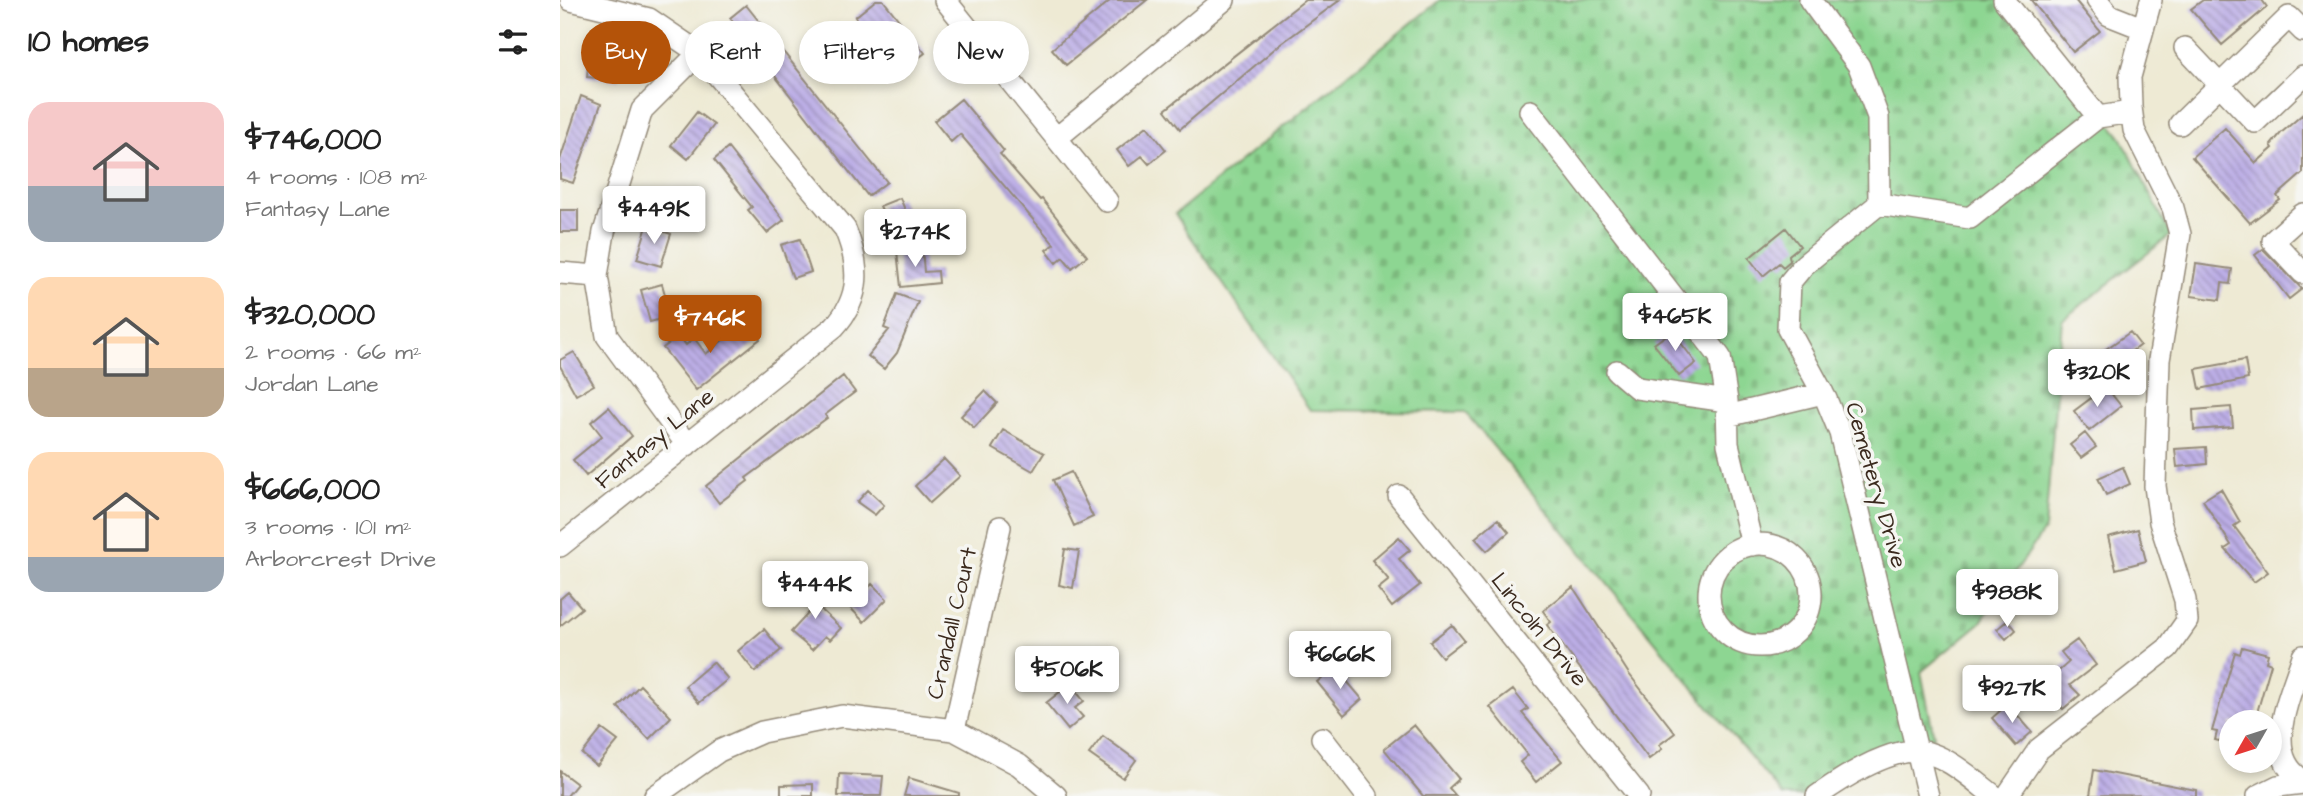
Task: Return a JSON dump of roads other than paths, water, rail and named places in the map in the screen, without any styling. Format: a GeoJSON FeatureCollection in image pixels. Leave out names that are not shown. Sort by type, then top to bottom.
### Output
{"type":"FeatureCollection","features":[{"type":"Feature","properties":{"kind":"street","name":"Fantasy Lane"},"geometry":{"type":"LineString","coordinates":[[571,0],[649,19],[685,43]]}},
{"type":"Feature","properties":{"kind":"street"},"geometry":{"type":"LineString","coordinates":[[945,0],[1107,201]]}},
{"type":"Feature","properties":{"kind":"street"},"geometry":{"type":"LineString","coordinates":[[1058,137],[1224,0]]}},
{"type":"Feature","properties":{"kind":"street"},"geometry":{"type":"LineString","coordinates":[[1810,0],[1859,66],[1878,117],[1879,204],[1970,218],[2098,117],[2131,112]]}},
{"type":"Feature","properties":{"kind":"street"},"geometry":{"type":"LineString","coordinates":[[2004,0],[2098,117]]}},
{"type":"Feature","properties":{"kind":"street"},"geometry":{"type":"LineString","coordinates":[[2097,0],[2109,15],[2142,27]]}},
{"type":"Feature","properties":{"kind":"street"},"geometry":{"type":"LineString","coordinates":[[2007,796],[2039,749],[2168,648],[2187,621],[2185,600],[2160,522],[2155,486],[2159,360],[2180,234],[2173,208],[2134,130],[2131,112],[2130,77],[2151,0]]}},
{"type":"Feature","properties":{"kind":"street"},"geometry":{"type":"LineString","coordinates":[[2180,124],[2289,17],[2303,31]]}},
{"type":"Feature","properties":{"kind":"street"},"geometry":{"type":"LineString","coordinates":[[2185,48],[2255,122],[2303,76]]}},
{"type":"Feature","properties":{"kind":"street"},"geometry":{"type":"LineString","coordinates":[[685,66],[642,110],[604,232],[597,276],[607,336],[687,445]]}},
{"type":"Feature","properties":{"kind":"street","name":"Fantasy Lane"},"geometry":{"type":"LineString","coordinates":[[560,546],[834,327],[848,313],[855,294],[853,249],[845,229],[725,84]]}},
{"type":"Feature","properties":{"kind":"street"},"geometry":{"type":"LineString","coordinates":[[1530,111],[1720,357],[1727,409],[1728,444],[1752,545]]}},
{"type":"Feature","properties":{"kind":"street","name":"Cemetery Drive"},"geometry":{"type":"LineString","coordinates":[[1879,204],[1804,265],[1790,282],[1787,328],[1840,433],[1928,796]]}},
{"type":"Feature","properties":{"kind":"street"},"geometry":{"type":"LineString","coordinates":[[2303,214],[2273,241],[2303,274]]}},
{"type":"Feature","properties":{"kind":"street"},"geometry":{"type":"LineString","coordinates":[[560,273],[597,276]]}},
{"type":"Feature","properties":{"kind":"street"},"geometry":{"type":"LineString","coordinates":[[1617,371],[1637,388],[1727,409],[1822,393]]}},
{"type":"Feature","properties":{"kind":"street","name":"Lincoln Drive"},"geometry":{"type":"LineString","coordinates":[[1399,496],[1639,796]]}},
{"type":"Feature","properties":{"kind":"street","name":"Crandall Court"},"geometry":{"type":"LineString","coordinates":[[954,730],[1000,527]]}},
{"type":"Feature","properties":{"kind":"street"},"geometry":{"type":"LineString","coordinates":[[1752,545],[1768,545],[1796,559],[1805,572],[1810,587],[1810,603],[1796,631],[1769,646],[1753,646],[1737,641],[1719,625],[1709,603],[1709,587],[1724,559],[1737,550],[1752,545]]}},
{"type":"Feature","properties":{"kind":"street"},"geometry":{"type":"LineString","coordinates":[[2302,662],[2283,713],[2281,740],[2285,760],[2303,782]]}},
{"type":"Feature","properties":{"kind":"street"},"geometry":{"type":"LineString","coordinates":[[655,796],[719,751],[762,732],[842,716],[954,730],[1019,765],[1056,796]]}},
{"type":"Feature","properties":{"kind":"street"},"geometry":{"type":"LineString","coordinates":[[1322,738],[1367,796]]}},
{"type":"Feature","properties":{"kind":"street"},"geometry":{"type":"LineString","coordinates":[[1817,796],[1875,762],[1916,750],[1952,763],[1994,796]]}},
{"type":"Feature","properties":{"kind":"street"},"geometry":{"type":"LineString","coordinates":[[2258,796],[2278,786],[2303,782]]}}]}
